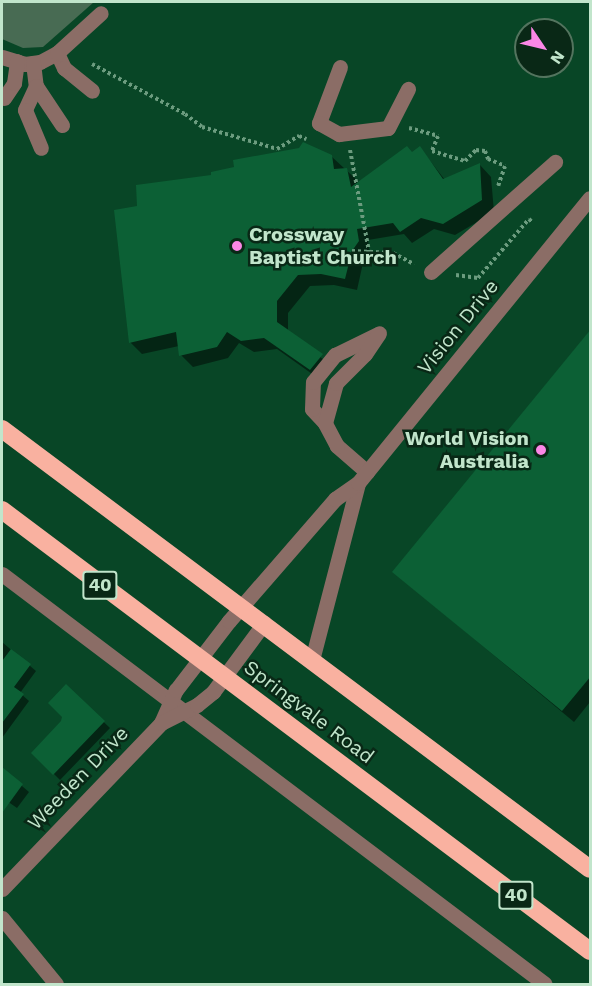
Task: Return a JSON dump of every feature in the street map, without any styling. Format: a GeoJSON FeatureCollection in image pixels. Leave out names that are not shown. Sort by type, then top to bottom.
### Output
{"type":"FeatureCollection","features":[{"type":"Feature","properties":{"kind":"highway"},"geometry":{"type":"LineString","coordinates":[[2,429],[242,606],[591,869]]}},
{"type":"Feature","properties":{"kind":"highway","name":"Springvale Road"},"geometry":{"type":"LineString","coordinates":[[2,510],[591,951]]}},
{"type":"Feature","properties":{"kind":"street"},"geometry":{"type":"LineString","coordinates":[[2,57],[25,62],[57,53],[101,13]]}},
{"type":"Feature","properties":{"kind":"street"},"geometry":{"type":"LineString","coordinates":[[57,53],[64,68],[92,91]]}},
{"type":"Feature","properties":{"kind":"street"},"geometry":{"type":"LineString","coordinates":[[25,62],[36,86],[62,125]]}},
{"type":"Feature","properties":{"kind":"street"},"geometry":{"type":"LineString","coordinates":[[4,98],[25,62]]}},
{"type":"Feature","properties":{"kind":"street"},"geometry":{"type":"LineString","coordinates":[[340,68],[319,123],[339,134],[388,128],[408,88]]}},
{"type":"Feature","properties":{"kind":"street"},"geometry":{"type":"LineString","coordinates":[[36,86],[25,110],[41,148]]}},
{"type":"Feature","properties":{"kind":"street"},"geometry":{"type":"LineString","coordinates":[[430,273],[555,162]]}},
{"type":"Feature","properties":{"kind":"street","name":"Vision Drive"},"geometry":{"type":"LineString","coordinates":[[242,606],[335,499],[362,478],[591,198]]}},
{"type":"Feature","properties":{"kind":"street"},"geometry":{"type":"LineString","coordinates":[[325,423],[336,383],[365,354],[379,333],[335,355],[313,382],[312,409],[325,423],[337,446],[362,478]]}},
{"type":"Feature","properties":{"kind":"street","name":"Vision Drive"},"geometry":{"type":"LineString","coordinates":[[312,660],[362,478]]}},
{"type":"Feature","properties":{"kind":"street"},"geometry":{"type":"LineString","coordinates":[[2,574],[175,708],[545,984]]}},
{"type":"Feature","properties":{"kind":"street","name":"Weeden Drive"},"geometry":{"type":"LineString","coordinates":[[2,889],[175,708],[200,658],[242,606]]}},
{"type":"Feature","properties":{"kind":"street","name":"Weeden Drive"},"geometry":{"type":"LineString","coordinates":[[175,708],[197,705],[224,677],[264,623]]}},
{"type":"Feature","properties":{"kind":"street"},"geometry":{"type":"LineString","coordinates":[[2,918],[56,984]]}},
{"type":"Feature","properties":{"kind":"path"},"geometry":{"type":"LineString","coordinates":[[147,93],[202,128],[277,149],[298,136],[316,143]]}},
{"type":"Feature","properties":{"kind":"path"},"geometry":{"type":"LineString","coordinates":[[405,134],[410,127],[438,136],[432,151],[465,161],[476,150],[485,151],[488,159],[505,166],[494,195]]}},
{"type":"Feature","properties":{"kind":"path"},"geometry":{"type":"LineString","coordinates":[[342,149],[360,147]]}},
{"type":"Feature","properties":{"kind":"path"},"geometry":{"type":"LineString","coordinates":[[350,149],[369,252]]}},
{"type":"Feature","properties":{"kind":"green space"},"geometry":{"type":"Polygon","coordinates":[[[2,2],[94,2],[43,47],[23,48],[2,39],[2,2]]]}},
{"type":"Feature","properties":{"kind":"building","name":"Crossway Baptist Church"},"geometry":{"type":"Polygon","coordinates":[[[303,142],[332,155],[334,169],[347,168],[351,187],[407,146],[412,152],[420,146],[443,179],[480,163],[482,200],[443,224],[421,218],[400,232],[393,223],[357,229],[359,241],[352,251],[345,279],[321,274],[298,275],[277,301],[277,322],[323,354],[310,370],[264,338],[241,341],[227,332],[217,347],[179,356],[176,332],[129,343],[114,210],[137,206],[136,185],[211,175],[211,172],[234,167],[233,160],[299,148],[303,142]]]}},
{"type":"Feature","properties":{"kind":"building","name":"World Vision Australia"},"geometry":{"type":"Polygon","coordinates":[[[591,329],[591,676],[562,711],[392,572],[591,329]]]}},
{"type":"Feature","properties":{"kind":"building"},"geometry":{"type":"Polygon","coordinates":[[[11,649],[31,664],[14,687],[24,694],[2,723],[2,661],[11,649]]]}},
{"type":"Feature","properties":{"kind":"building"},"geometry":{"type":"Polygon","coordinates":[[[66,684],[105,721],[53,775],[31,753],[61,721],[62,717],[48,703],[66,684]]]}},
{"type":"Feature","properties":{"kind":"building"},"geometry":{"type":"Polygon","coordinates":[[[2,767],[23,784],[2,813],[2,767]]]}},
{"type":"Feature","properties":{"kind":"place","name":"Crossway Baptist Church"},"geometry":{"type":"Point","coordinates":[237,246]}},
{"type":"Feature","properties":{"kind":"place","name":"World Vision Australia"},"geometry":{"type":"Point","coordinates":[541,450]}}]}
